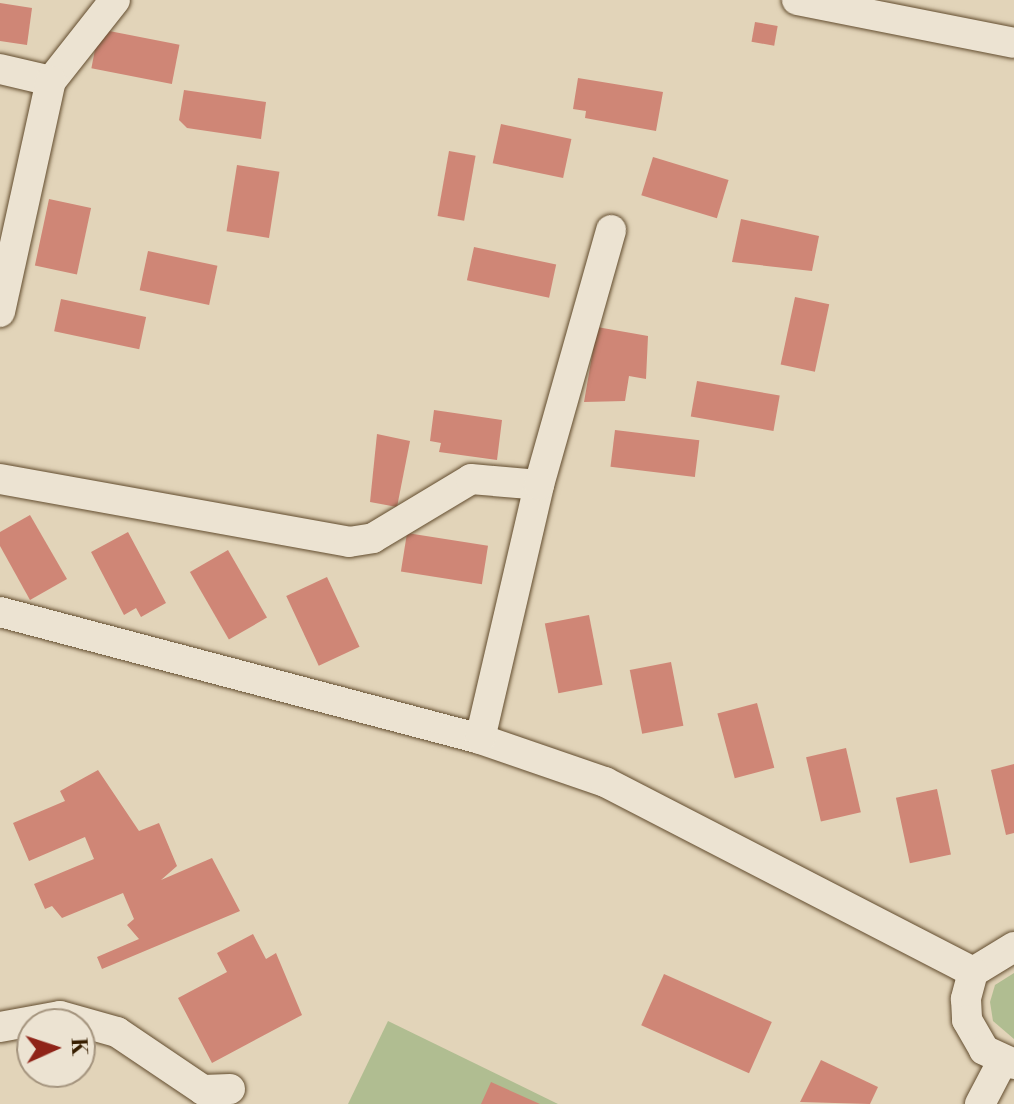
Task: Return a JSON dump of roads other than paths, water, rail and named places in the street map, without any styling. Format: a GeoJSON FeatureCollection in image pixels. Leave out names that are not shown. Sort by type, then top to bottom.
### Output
{"type":"FeatureCollection","features":[{"type":"Feature","properties":{"kind":"street"},"geometry":{"type":"LineString","coordinates":[[0,312],[51,81],[115,0]]}},
{"type":"Feature","properties":{"kind":"street"},"geometry":{"type":"LineString","coordinates":[[797,0],[928,13],[1014,43]]}},
{"type":"Feature","properties":{"kind":"street"},"geometry":{"type":"LineString","coordinates":[[0,69],[51,81]]}},
{"type":"Feature","properties":{"kind":"street"},"geometry":{"type":"LineString","coordinates":[[480,739],[539,485],[611,230]]}},
{"type":"Feature","properties":{"kind":"street"},"geometry":{"type":"LineString","coordinates":[[0,479],[349,542],[373,538],[471,479],[539,485]]}},
{"type":"Feature","properties":{"kind":"street"},"geometry":{"type":"LineString","coordinates":[[0,612],[480,739],[605,782],[973,972]]}},
{"type":"Feature","properties":{"kind":"street"},"geometry":{"type":"LineString","coordinates":[[973,972],[1014,947]]}},
{"type":"Feature","properties":{"kind":"street"},"geometry":{"type":"LineString","coordinates":[[973,972],[967,1020],[1000,1080]]}},
{"type":"Feature","properties":{"kind":"street"},"geometry":{"type":"LineString","coordinates":[[0,1027],[74,1020],[117,1032],[203,1090],[230,1089]]}}]}
